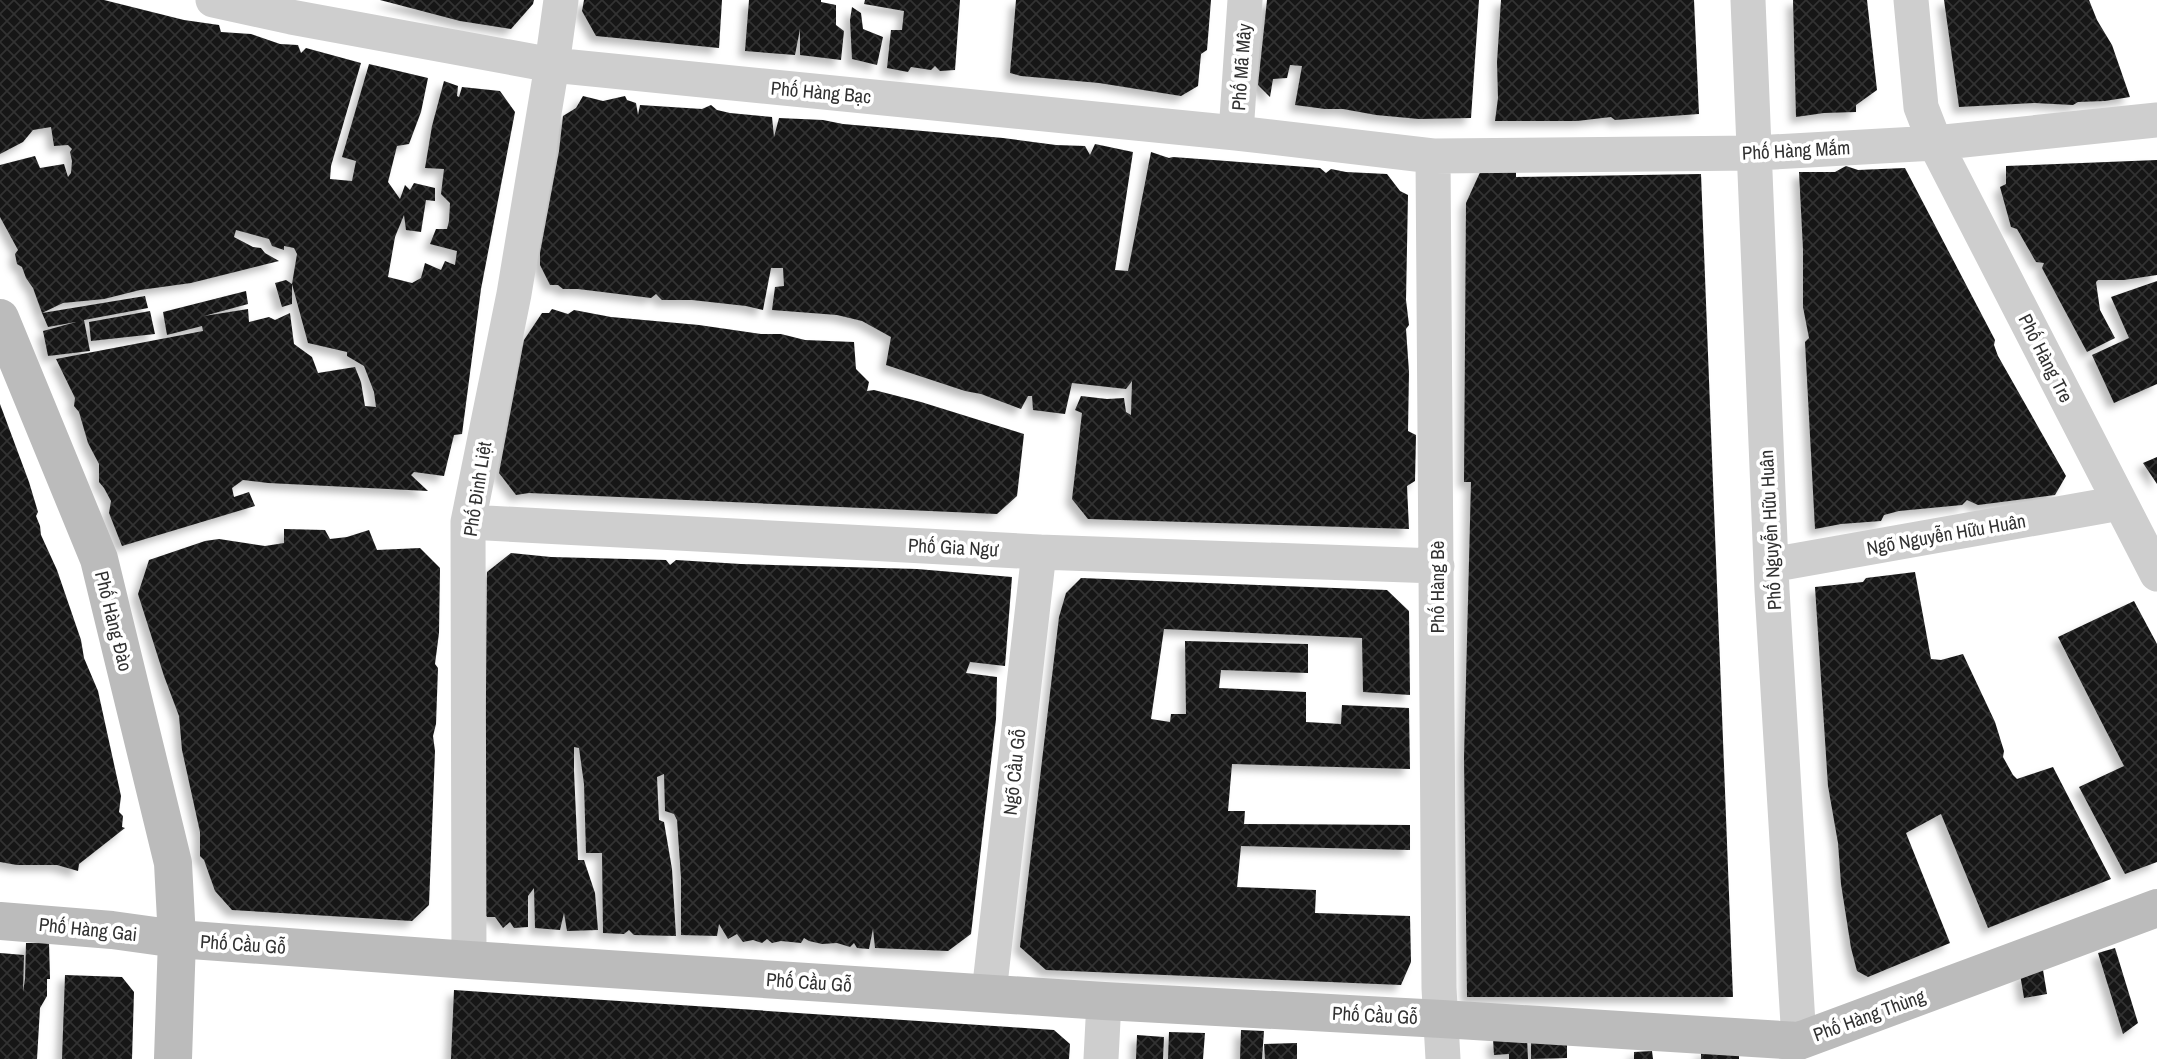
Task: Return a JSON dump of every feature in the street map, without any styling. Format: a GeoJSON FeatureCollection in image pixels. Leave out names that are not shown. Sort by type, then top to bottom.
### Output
{"type":"FeatureCollection","features":[{"type":"Feature","properties":{"kind":"street","name":"Phố Hàng Bạc"},"geometry":{"type":"LineString","coordinates":[[213,0],[552,65],[1237,133],[1433,156]]}},
{"type":"Feature","properties":{"kind":"street","name":"Phố Đinh Liệt"},"geometry":{"type":"LineString","coordinates":[[470,960],[468,522],[514,295],[561,0]]}},
{"type":"Feature","properties":{"kind":"street","name":"Phố Mã Mây"},"geometry":{"type":"LineString","coordinates":[[1237,133],[1245,0]]}},
{"type":"Feature","properties":{"kind":"street","name":"Phố Nguyễn Hữu Huân"},"geometry":{"type":"LineString","coordinates":[[1748,0],[1771,565],[1800,1050]]}},
{"type":"Feature","properties":{"kind":"street","name":"Phố Hàng Tre"},"geometry":{"type":"LineString","coordinates":[[1911,0],[1921,107],[1935,143],[2157,574]]}},
{"type":"Feature","properties":{"kind":"street","name":"Phố Hàng Mắm"},"geometry":{"type":"LineString","coordinates":[[1433,156],[1755,153],[1935,143],[2157,120]]}},
{"type":"Feature","properties":{"kind":"street","name":"Phố Hàng Bè"},"geometry":{"type":"LineString","coordinates":[[1433,156],[1438,988],[1443,1059]]}},
{"type":"Feature","properties":{"kind":"street","name":"Phố Hàng Đào"},"geometry":{"type":"LineString","coordinates":[[0,317],[99,559],[173,863],[177,939],[173,1059]]}},
{"type":"Feature","properties":{"kind":"street","name":"Ngõ Nguyễn Hữu Huân"},"geometry":{"type":"LineString","coordinates":[[1771,565],[2120,503]]}},
{"type":"Feature","properties":{"kind":"street","name":"Phố Gia Ngư"},"geometry":{"type":"LineString","coordinates":[[468,522],[1039,552],[1437,566]]}},
{"type":"Feature","properties":{"kind":"street","name":"Ngõ Cầu Gỗ"},"geometry":{"type":"LineString","coordinates":[[989,993],[1039,552]]}},
{"type":"Feature","properties":{"kind":"street","name":"Phố Hàng Thùng"},"geometry":{"type":"LineString","coordinates":[[1442,1019],[1800,1050],[2157,908]]}},
{"type":"Feature","properties":{"kind":"street","name":"Phố Hàng Gai"},"geometry":{"type":"LineString","coordinates":[[0,921],[112,930],[177,939]]}},
{"type":"Feature","properties":{"kind":"street","name":"Phố Cầu Gỗ"},"geometry":{"type":"LineString","coordinates":[[177,939],[1104,1001],[1442,1019]]}},
{"type":"Feature","properties":{"kind":"street"},"geometry":{"type":"LineString","coordinates":[[1101,1059],[1104,1001]]}},
{"type":"Feature","properties":{"kind":"building"},"geometry":{"type":"Polygon","coordinates":[[[0,0],[104,0],[184,20],[219,25],[221,32],[251,34],[280,44],[298,45],[301,53],[306,48],[361,63],[331,166],[330,179],[352,181],[356,161],[342,157],[369,64],[428,78],[421,112],[409,144],[397,146],[388,182],[400,199],[405,185],[410,190],[414,183],[435,188],[435,201],[426,200],[421,232],[406,230],[404,215],[395,237],[388,277],[412,283],[421,278],[425,263],[441,270],[445,261],[455,265],[457,251],[430,244],[436,229],[447,229],[449,221],[450,203],[441,194],[444,169],[425,168],[432,126],[444,81],[458,86],[459,97],[462,87],[500,91],[515,112],[481,289],[462,434],[454,435],[444,476],[414,472],[411,475],[428,491],[243,480],[232,488],[234,497],[249,492],[255,506],[122,546],[109,513],[111,501],[99,482],[99,464],[88,443],[79,412],[74,406],[75,398],[56,359],[203,331],[202,326],[167,335],[163,312],[246,291],[248,304],[204,316],[248,309],[249,322],[269,317],[275,320],[290,313],[294,344],[312,357],[318,373],[355,367],[365,406],[376,407],[374,392],[364,366],[347,356],[347,352],[308,343],[292,284],[297,254],[294,248],[284,246],[284,250],[272,246],[269,239],[236,230],[234,237],[261,248],[279,261],[191,283],[140,290],[104,299],[63,303],[42,313],[33,288],[22,267],[17,264],[15,254],[18,250],[0,217],[0,165],[35,156],[40,168],[64,164],[68,177],[71,173],[72,149],[68,145],[54,146],[51,127],[33,130],[23,142],[0,154],[0,0]]]}},
{"type":"Feature","properties":{"kind":"building"},"geometry":{"type":"Polygon","coordinates":[[[380,0],[534,0],[511,29],[460,21],[380,0]]]}},
{"type":"Feature","properties":{"kind":"building"},"geometry":{"type":"Polygon","coordinates":[[[584,0],[722,0],[719,48],[596,36],[582,11],[584,0]]]}},
{"type":"Feature","properties":{"kind":"building"},"geometry":{"type":"Polygon","coordinates":[[[749,0],[821,0],[836,5],[836,25],[844,31],[841,60],[800,55],[800,29],[795,55],[745,51],[749,0]]]}},
{"type":"Feature","properties":{"kind":"building"},"geometry":{"type":"Polygon","coordinates":[[[865,0],[960,0],[955,70],[940,71],[935,66],[931,70],[911,67],[908,72],[887,68],[891,30],[902,30],[904,11],[864,4],[865,0]]]}},
{"type":"Feature","properties":{"kind":"building"},"geometry":{"type":"Polygon","coordinates":[[[1016,0],[1211,0],[1207,50],[1201,54],[1198,86],[1181,96],[1010,73],[1016,0]]]}},
{"type":"Feature","properties":{"kind":"building"},"geometry":{"type":"Polygon","coordinates":[[[1267,0],[1479,0],[1471,118],[1419,119],[1295,105],[1302,66],[1290,65],[1287,78],[1273,79],[1270,97],[1258,85],[1267,0]]]}},
{"type":"Feature","properties":{"kind":"building"},"geometry":{"type":"Polygon","coordinates":[[[1501,0],[1694,0],[1699,114],[1615,120],[1611,117],[1577,121],[1495,121],[1501,0]]]}},
{"type":"Feature","properties":{"kind":"building"},"geometry":{"type":"Polygon","coordinates":[[[1793,0],[1867,0],[1877,90],[1856,105],[1856,112],[1796,117],[1793,0]]]}},
{"type":"Feature","properties":{"kind":"building"},"geometry":{"type":"Polygon","coordinates":[[[1944,0],[2089,0],[2112,45],[2130,97],[2078,102],[2073,105],[2034,103],[1959,107],[1944,0]]]}},
{"type":"Feature","properties":{"kind":"building"},"geometry":{"type":"Polygon","coordinates":[[[852,7],[861,13],[863,29],[883,37],[877,65],[852,59],[852,7]]]}},
{"type":"Feature","properties":{"kind":"building"},"geometry":{"type":"Polygon","coordinates":[[[583,96],[603,101],[625,96],[627,100],[636,103],[638,115],[640,105],[702,109],[711,105],[717,110],[730,113],[772,117],[774,137],[779,118],[1085,146],[1090,155],[1095,144],[1133,152],[1115,270],[1128,271],[1151,152],[1169,158],[1320,168],[1326,173],[1331,169],[1387,174],[1400,191],[1408,195],[1408,431],[1416,435],[1415,481],[1407,486],[1409,529],[1088,519],[1072,499],[1082,413],[1075,410],[1081,396],[1124,398],[1126,412],[1131,415],[1132,381],[1126,389],[1072,383],[1065,414],[1033,410],[1032,396],[1028,396],[1021,409],[965,391],[886,365],[891,337],[862,321],[837,315],[772,310],[775,287],[784,286],[783,268],[771,268],[763,310],[692,300],[662,300],[656,294],[651,298],[563,289],[558,285],[550,285],[540,265],[540,253],[563,116],[576,108],[583,96]]]}},
{"type":"Feature","properties":{"kind":"building"},"geometry":{"type":"Polygon","coordinates":[[[2157,160],[2157,275],[2096,282],[2100,310],[2115,338],[2087,352],[2042,268],[2044,263],[2036,262],[2017,229],[2011,227],[2000,187],[2006,184],[2006,166],[2157,160]]]}},
{"type":"Feature","properties":{"kind":"building"},"geometry":{"type":"Polygon","coordinates":[[[1516,166],[1516,177],[1701,174],[1733,997],[1467,997],[1464,758],[1471,482],[1464,482],[1466,203],[1482,168],[1516,166]]]}},
{"type":"Feature","properties":{"kind":"building"},"geometry":{"type":"Polygon","coordinates":[[[1846,166],[1858,170],[1905,168],[1995,340],[1998,356],[2066,476],[2055,495],[1978,505],[1967,500],[1962,505],[1899,511],[1884,515],[1881,521],[1815,529],[1805,342],[1809,338],[1803,307],[1799,172],[1835,172],[1846,166]]]}},
{"type":"Feature","properties":{"kind":"building"},"geometry":{"type":"Polygon","coordinates":[[[286,280],[292,284],[292,304],[282,307],[275,283],[286,280]]]}},
{"type":"Feature","properties":{"kind":"building"},"geometry":{"type":"Polygon","coordinates":[[[2157,281],[2157,384],[2114,403],[2092,355],[2129,338],[2111,297],[2157,281]]]}},
{"type":"Feature","properties":{"kind":"building"},"geometry":{"type":"Polygon","coordinates":[[[145,296],[148,308],[84,320],[90,351],[48,356],[43,331],[76,322],[48,327],[42,313],[145,296]]]}},
{"type":"Feature","properties":{"kind":"building"},"geometry":{"type":"Polygon","coordinates":[[[552,309],[568,314],[574,310],[611,317],[781,334],[805,340],[854,342],[856,369],[869,382],[867,391],[874,390],[921,402],[1024,434],[1017,496],[997,514],[529,493],[516,495],[499,473],[524,340],[542,313],[549,313],[552,309]]]}},
{"type":"Feature","properties":{"kind":"building"},"geometry":{"type":"Polygon","coordinates":[[[150,311],[155,334],[91,341],[89,322],[150,311]]]}},
{"type":"Feature","properties":{"kind":"building"},"geometry":{"type":"Polygon","coordinates":[[[0,404],[29,482],[38,512],[36,516],[41,535],[57,570],[81,640],[84,658],[98,691],[121,796],[119,812],[123,816],[122,827],[125,828],[79,864],[78,871],[57,865],[17,865],[0,862],[0,404]]]}},
{"type":"Feature","properties":{"kind":"building"},"geometry":{"type":"Polygon","coordinates":[[[2157,457],[2157,484],[2143,463],[2157,457]]]}},
{"type":"Feature","properties":{"kind":"building"},"geometry":{"type":"Polygon","coordinates":[[[284,529],[325,530],[330,539],[369,530],[377,550],[420,548],[440,568],[429,905],[412,921],[232,910],[215,891],[204,860],[200,856],[200,832],[182,750],[179,716],[138,594],[149,560],[205,541],[219,539],[265,546],[284,543],[284,529]]]}},
{"type":"Feature","properties":{"kind":"building"},"geometry":{"type":"Polygon","coordinates":[[[511,553],[551,557],[666,560],[670,565],[676,560],[917,569],[1012,577],[1005,666],[970,662],[966,673],[997,677],[996,719],[971,934],[948,951],[875,948],[873,929],[869,949],[857,948],[854,943],[850,947],[837,943],[822,944],[804,938],[801,943],[772,943],[767,939],[762,943],[753,940],[743,942],[737,934],[728,939],[719,924],[717,936],[681,935],[677,820],[674,814],[665,811],[664,774],[657,777],[659,820],[664,822],[672,869],[676,936],[634,935],[629,930],[624,934],[603,933],[602,853],[586,853],[584,784],[579,748],[574,747],[578,860],[584,860],[595,893],[598,930],[567,931],[564,913],[560,930],[535,928],[534,888],[528,896],[528,927],[514,928],[510,922],[503,928],[495,917],[487,917],[477,903],[486,691],[487,572],[511,553]]]}},
{"type":"Feature","properties":{"kind":"building"},"geometry":{"type":"Polygon","coordinates":[[[1915,572],[1931,659],[1941,660],[1963,654],[1995,722],[2004,751],[2003,757],[2013,775],[2017,779],[2053,767],[2111,879],[1988,928],[1941,814],[1906,833],[1950,943],[1868,977],[1857,971],[1841,884],[1838,843],[1828,786],[1815,587],[1863,582],[1866,578],[1915,572]]]}},
{"type":"Feature","properties":{"kind":"building"},"geometry":{"type":"Polygon","coordinates":[[[1081,578],[1387,590],[1409,611],[1410,695],[1363,692],[1362,638],[1164,629],[1151,719],[1170,722],[1171,714],[1186,714],[1185,641],[1308,644],[1308,673],[1221,670],[1219,688],[1306,692],[1306,722],[1341,724],[1342,705],[1409,708],[1410,769],[1232,764],[1228,811],[1245,811],[1244,824],[1410,825],[1410,850],[1241,846],[1237,887],[1316,890],[1315,913],[1410,916],[1411,962],[1401,985],[1046,970],[1020,947],[1059,617],[1066,593],[1081,578]]]}},
{"type":"Feature","properties":{"kind":"building"},"geometry":{"type":"Polygon","coordinates":[[[2134,601],[2157,644],[2157,862],[2125,874],[2079,787],[2124,766],[2058,637],[2134,601]]]}},
{"type":"Feature","properties":{"kind":"building"},"geometry":{"type":"Polygon","coordinates":[[[26,943],[49,943],[50,979],[47,979],[47,996],[40,1008],[37,1059],[0,1059],[0,953],[24,955],[23,992],[26,943]]]}},
{"type":"Feature","properties":{"kind":"building"},"geometry":{"type":"Polygon","coordinates":[[[2115,948],[2138,1023],[2123,1034],[2098,953],[2115,948]]]}},
{"type":"Feature","properties":{"kind":"building"},"geometry":{"type":"Polygon","coordinates":[[[2043,970],[2047,994],[2024,998],[2020,974],[2043,970]]]}},
{"type":"Feature","properties":{"kind":"building"},"geometry":{"type":"Polygon","coordinates":[[[65,975],[122,977],[134,992],[132,1059],[62,1059],[65,975]]]}},
{"type":"Feature","properties":{"kind":"building"},"geometry":{"type":"Polygon","coordinates":[[[454,990],[1054,1030],[1070,1044],[1069,1059],[451,1059],[454,990]]]}},
{"type":"Feature","properties":{"kind":"building"},"geometry":{"type":"Polygon","coordinates":[[[1241,1030],[1264,1031],[1262,1059],[1240,1059],[1241,1030]]]}},
{"type":"Feature","properties":{"kind":"building"},"geometry":{"type":"Polygon","coordinates":[[[1169,1032],[1205,1033],[1203,1059],[1168,1059],[1169,1032]]]}},
{"type":"Feature","properties":{"kind":"building"},"geometry":{"type":"Polygon","coordinates":[[[1137,1035],[1164,1037],[1163,1059],[1136,1059],[1137,1035]]]}},
{"type":"Feature","properties":{"kind":"building"},"geometry":{"type":"Polygon","coordinates":[[[1531,1035],[1567,1035],[1567,1058],[1531,1059],[1531,1035]]]}},
{"type":"Feature","properties":{"kind":"building"},"geometry":{"type":"Polygon","coordinates":[[[1527,1037],[1528,1059],[1509,1059],[1509,1054],[1494,1055],[1493,1039],[1527,1037]]]}},
{"type":"Feature","properties":{"kind":"building"},"geometry":{"type":"Polygon","coordinates":[[[1297,1043],[1297,1059],[1265,1059],[1264,1044],[1297,1043]]]}},
{"type":"Feature","properties":{"kind":"building"},"geometry":{"type":"Polygon","coordinates":[[[1739,1050],[1739,1059],[1701,1059],[1701,1052],[1739,1050]]]}},
{"type":"Feature","properties":{"kind":"building"},"geometry":{"type":"Polygon","coordinates":[[[1652,1051],[1653,1059],[1634,1059],[1634,1052],[1652,1051]]]}}]}
